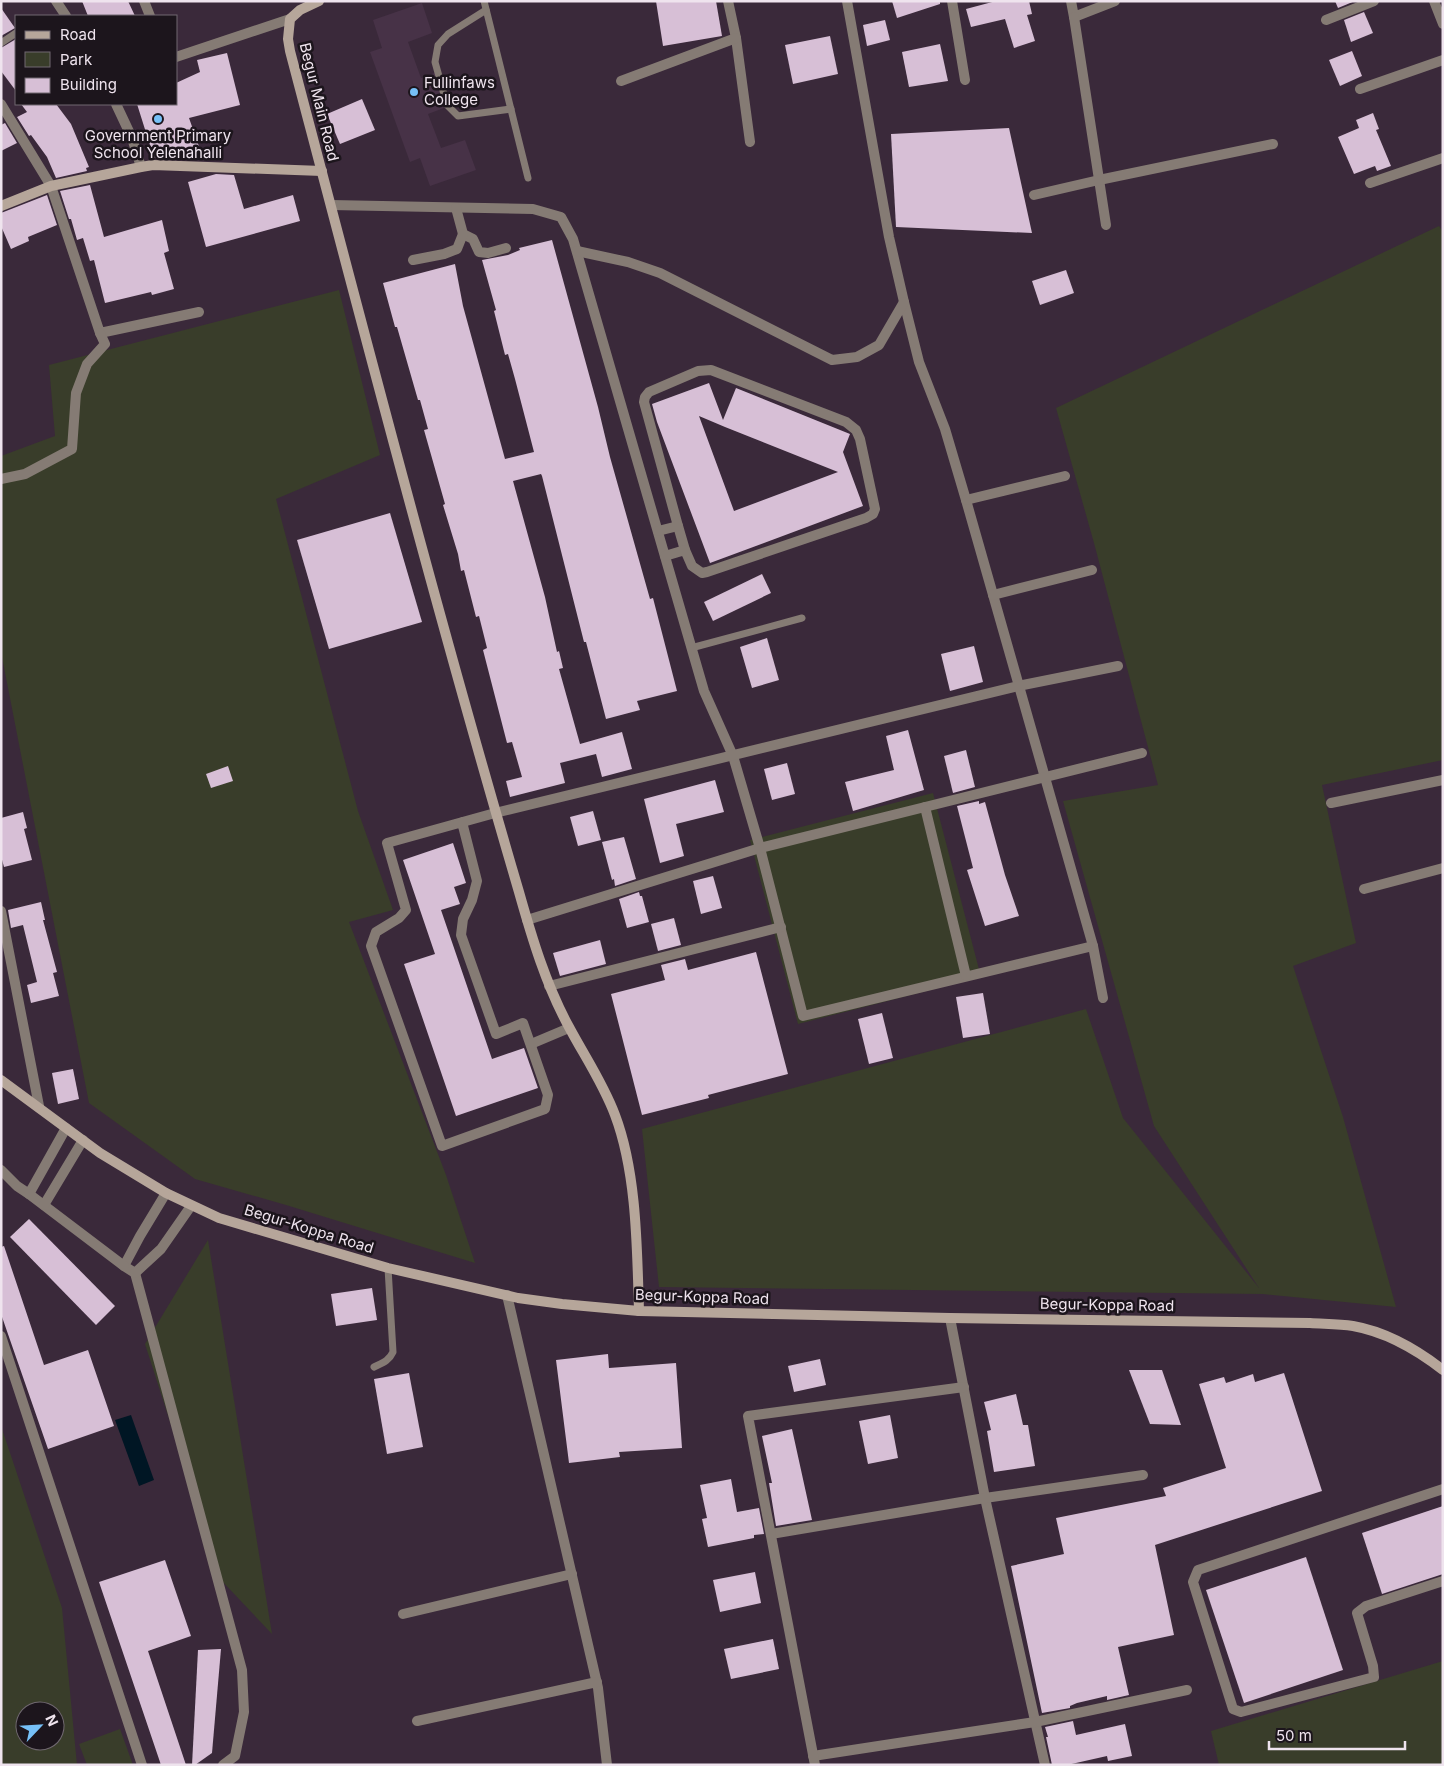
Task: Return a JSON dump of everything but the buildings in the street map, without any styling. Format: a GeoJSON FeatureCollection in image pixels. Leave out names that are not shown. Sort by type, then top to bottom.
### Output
{"type":"FeatureCollection","features":[{"type":"Feature","properties":{"kind":"street"},"geometry":{"type":"LineString","coordinates":[[56,1],[65,15]]}},
{"type":"Feature","properties":{"kind":"street"},"geometry":{"type":"LineString","coordinates":[[144,1],[150,15]]}},
{"type":"Feature","properties":{"kind":"street"},"geometry":{"type":"LineString","coordinates":[[178,55],[290,19],[300,10],[320,1]]}},
{"type":"Feature","properties":{"kind":"street"},"geometry":{"type":"LineString","coordinates":[[728,1],[736,38],[750,142]]}},
{"type":"Feature","properties":{"kind":"street"},"geometry":{"type":"LineString","coordinates":[[847,1],[889,237],[919,362],[945,429],[966,500],[1093,946],[1103,998]]}},
{"type":"Feature","properties":{"kind":"street"},"geometry":{"type":"LineString","coordinates":[[952,1],[965,80]]}},
{"type":"Feature","properties":{"kind":"street"},"geometry":{"type":"LineString","coordinates":[[1071,1],[1106,225]]}},
{"type":"Feature","properties":{"kind":"street"},"geometry":{"type":"LineString","coordinates":[[1074,17],[1115,1]]}},
{"type":"Feature","properties":{"kind":"street"},"geometry":{"type":"LineString","coordinates":[[1326,20],[1374,1]]}},
{"type":"Feature","properties":{"kind":"street"},"geometry":{"type":"LineString","coordinates":[[1434,1],[1443,24]]}},
{"type":"Feature","properties":{"kind":"street","name":"Begur Main Road"},"geometry":{"type":"LineString","coordinates":[[1,206],[51,186],[153,165],[322,171],[290,51],[288,39],[290,19]]}},
{"type":"Feature","properties":{"kind":"street"},"geometry":{"type":"LineString","coordinates":[[621,81],[736,38]]}},
{"type":"Feature","properties":{"kind":"street"},"geometry":{"type":"LineString","coordinates":[[1360,89],[1443,60]]}},
{"type":"Feature","properties":{"kind":"street"},"geometry":{"type":"LineString","coordinates":[[1,104],[51,186],[104,344],[87,364],[76,393],[72,449],[25,474],[1,479]]}},
{"type":"Feature","properties":{"kind":"street"},"geometry":{"type":"LineString","coordinates":[[116,105],[132,138],[141,167]]}},
{"type":"Feature","properties":{"kind":"street"},"geometry":{"type":"LineString","coordinates":[[1034,195],[1273,144]]}},
{"type":"Feature","properties":{"kind":"street"},"geometry":{"type":"LineString","coordinates":[[1370,183],[1443,158]]}},
{"type":"Feature","properties":{"kind":"street"},"geometry":{"type":"LineString","coordinates":[[322,171],[495,813],[527,920],[549,986],[569,1028],[590,1061],[616,1118],[628,1167],[636,1228],[639,1311]]}},
{"type":"Feature","properties":{"kind":"street"},"geometry":{"type":"LineString","coordinates":[[331,205],[534,209],[562,217],[574,239],[704,691],[733,756],[760,848],[803,1016],[1093,946]]}},
{"type":"Feature","properties":{"kind":"street"},"geometry":{"type":"LineString","coordinates":[[413,260],[444,254],[457,249],[463,234],[456,208]]}},
{"type":"Feature","properties":{"kind":"street"},"geometry":{"type":"LineString","coordinates":[[463,234],[473,239],[479,252],[488,253],[506,248]]}},
{"type":"Feature","properties":{"kind":"street"},"geometry":{"type":"LineString","coordinates":[[577,251],[628,262],[660,273],[832,360],[857,356],[879,345],[904,302]]}},
{"type":"Feature","properties":{"kind":"street"},"geometry":{"type":"LineString","coordinates":[[100,334],[199,312]]}},
{"type":"Feature","properties":{"kind":"street"},"geometry":{"type":"LineString","coordinates":[[711,370],[846,422],[856,430],[860,439],[875,510],[873,514],[866,518],[702,573],[692,566],[678,526],[644,402],[649,392],[698,371],[711,370]]}},
{"type":"Feature","properties":{"kind":"street"},"geometry":{"type":"LineString","coordinates":[[966,500],[1065,476]]}},
{"type":"Feature","properties":{"kind":"street"},"geometry":{"type":"LineString","coordinates":[[658,531],[678,526]]}},
{"type":"Feature","properties":{"kind":"street"},"geometry":{"type":"LineString","coordinates":[[665,556],[686,550]]}},
{"type":"Feature","properties":{"kind":"street"},"geometry":{"type":"LineString","coordinates":[[993,596],[1092,570]]}},
{"type":"Feature","properties":{"kind":"street"},"geometry":{"type":"LineString","coordinates":[[462,822],[477,881],[472,900],[463,918],[461,935],[496,1034],[523,1023],[548,1095],[544,1109],[442,1146],[371,946],[376,932],[399,918],[406,910],[387,843],[462,822],[495,813],[1018,686],[1118,666]]}},
{"type":"Feature","properties":{"kind":"street"},"geometry":{"type":"LineString","coordinates":[[527,920],[760,848],[1142,753]]}},
{"type":"Feature","properties":{"kind":"street"},"geometry":{"type":"LineString","coordinates":[[1331,803],[1443,780]]}},
{"type":"Feature","properties":{"kind":"street"},"geometry":{"type":"LineString","coordinates":[[925,807],[966,976]]}},
{"type":"Feature","properties":{"kind":"street"},"geometry":{"type":"LineString","coordinates":[[1364,889],[1443,868]]}},
{"type":"Feature","properties":{"kind":"street"},"geometry":{"type":"LineString","coordinates":[[1,911],[39,1106]]}},
{"type":"Feature","properties":{"kind":"street"},"geometry":{"type":"LineString","coordinates":[[549,986],[781,927]]}},
{"type":"Feature","properties":{"kind":"street"},"geometry":{"type":"LineString","coordinates":[[531,1044],[569,1028]]}},
{"type":"Feature","properties":{"kind":"street","name":"Begur-Koppa Road"},"geometry":{"type":"LineString","coordinates":[[1,1080],[39,1106],[100,1154],[166,1193],[219,1218],[388,1268],[507,1295],[562,1304],[639,1311],[950,1318],[1310,1322],[1353,1326],[1380,1333],[1405,1344],[1443,1370]]}},
{"type":"Feature","properties":{"kind":"street"},"geometry":{"type":"LineString","coordinates":[[29,1194],[66,1128]]}},
{"type":"Feature","properties":{"kind":"street"},"geometry":{"type":"LineString","coordinates":[[44,1205],[83,1140]]}},
{"type":"Feature","properties":{"kind":"street"},"geometry":{"type":"LineString","coordinates":[[1,1170],[17,1186],[135,1274],[242,1670],[244,1712],[240,1737],[235,1756],[223,1765]]}},
{"type":"Feature","properties":{"kind":"street"},"geometry":{"type":"LineString","coordinates":[[124,1266],[166,1193]]}},
{"type":"Feature","properties":{"kind":"street"},"geometry":{"type":"LineString","coordinates":[[135,1274],[161,1249],[191,1206]]}},
{"type":"Feature","properties":{"kind":"street"},"geometry":{"type":"LineString","coordinates":[[507,1295],[597,1682],[607,1765]]}},
{"type":"Feature","properties":{"kind":"street"},"geometry":{"type":"LineString","coordinates":[[950,1318],[985,1498],[1045,1765]]}},
{"type":"Feature","properties":{"kind":"street"},"geometry":{"type":"LineString","coordinates":[[1,1336],[142,1765]]}},
{"type":"Feature","properties":{"kind":"street"},"geometry":{"type":"LineString","coordinates":[[964,1387],[748,1416],[814,1760],[1035,1722],[1188,1690]]}},
{"type":"Feature","properties":{"kind":"street"},"geometry":{"type":"LineString","coordinates":[[771,1534],[985,1498],[1143,1475]]}},
{"type":"Feature","properties":{"kind":"street"},"geometry":{"type":"LineString","coordinates":[[1443,1489],[1198,1570],[1193,1582],[1233,1708],[1241,1712],[1374,1677],[1373,1666],[1358,1613],[1366,1606],[1443,1581]]}},
{"type":"Feature","properties":{"kind":"street"},"geometry":{"type":"LineString","coordinates":[[403,1614],[572,1574]]}},
{"type":"Feature","properties":{"kind":"street"},"geometry":{"type":"LineString","coordinates":[[417,1721],[597,1682]]}},
{"type":"Feature","properties":{"kind":"lane"},"geometry":{"type":"LineString","coordinates":[[484,1],[528,178]]}},
{"type":"Feature","properties":{"kind":"lane"},"geometry":{"type":"LineString","coordinates":[[486,10],[448,34],[438,45],[435,62],[446,105],[458,116],[511,109]]}},
{"type":"Feature","properties":{"kind":"lane"},"geometry":{"type":"LineString","coordinates":[[1,43],[15,34]]}},
{"type":"Feature","properties":{"kind":"lane"},"geometry":{"type":"LineString","coordinates":[[691,648],[802,618]]}},
{"type":"Feature","properties":{"kind":"lane"},"geometry":{"type":"LineString","coordinates":[[374,1367],[386,1362],[393,1352],[388,1268]]}},
{"type":"Feature","properties":{"kind":"shaded area","name":"Fullinfaws College"},"geometry":{"type":"Polygon","coordinates":[[[422,3],[432,33],[408,42],[421,78],[437,72],[449,106],[428,114],[441,148],[465,140],[476,170],[430,186],[420,158],[410,162],[370,52],[382,48],[373,20],[422,3]]]}},
{"type":"Feature","properties":{"kind":"green space"},"geometry":{"type":"Polygon","coordinates":[[[1439,226],[1443,232],[1443,760],[1322,785],[1356,943],[1293,966],[1343,1117],[1396,1307],[1263,1294],[659,1287],[642,1129],[1086,1009],[1123,1118],[1259,1288],[1154,1126],[1063,801],[1158,785],[1056,408],[1439,226]]]}},
{"type":"Feature","properties":{"kind":"green space"},"geometry":{"type":"Polygon","coordinates":[[[339,290],[380,455],[276,499],[358,811],[393,910],[349,922],[446,1175],[475,1263],[195,1179],[89,1103],[1,652],[1,456],[55,436],[49,365],[339,290]]]}},
{"type":"Feature","properties":{"kind":"green space"},"geometry":{"type":"Polygon","coordinates":[[[933,793],[981,977],[798,1024],[750,840],[933,793]]]}},
{"type":"Feature","properties":{"kind":"green space"},"geometry":{"type":"Polygon","coordinates":[[[208,1240],[272,1634],[221,1580],[145,1344],[208,1240]]]}},
{"type":"Feature","properties":{"kind":"green space"},"geometry":{"type":"Polygon","coordinates":[[[1,1426],[62,1608],[77,1765],[1,1765],[1,1426]]]}},
{"type":"Feature","properties":{"kind":"green space"},"geometry":{"type":"Polygon","coordinates":[[[1443,1661],[1443,1765],[1219,1765],[1211,1731],[1443,1661]]]}},
{"type":"Feature","properties":{"kind":"green space"},"geometry":{"type":"Polygon","coordinates":[[[120,1729],[133,1765],[87,1765],[79,1744],[120,1729]]]}},
{"type":"Feature","properties":{"kind":"water"},"geometry":{"type":"Polygon","coordinates":[[[131,1415],[154,1480],[139,1486],[115,1420],[131,1415]]]}},
{"type":"Feature","properties":{"kind":"place","name":"Fullinfaws College"},"geometry":{"type":"Point","coordinates":[414,92]}},
{"type":"Feature","properties":{"kind":"place","name":"Government Primary School Yelenahalli"},"geometry":{"type":"Point","coordinates":[158,119]}}]}
